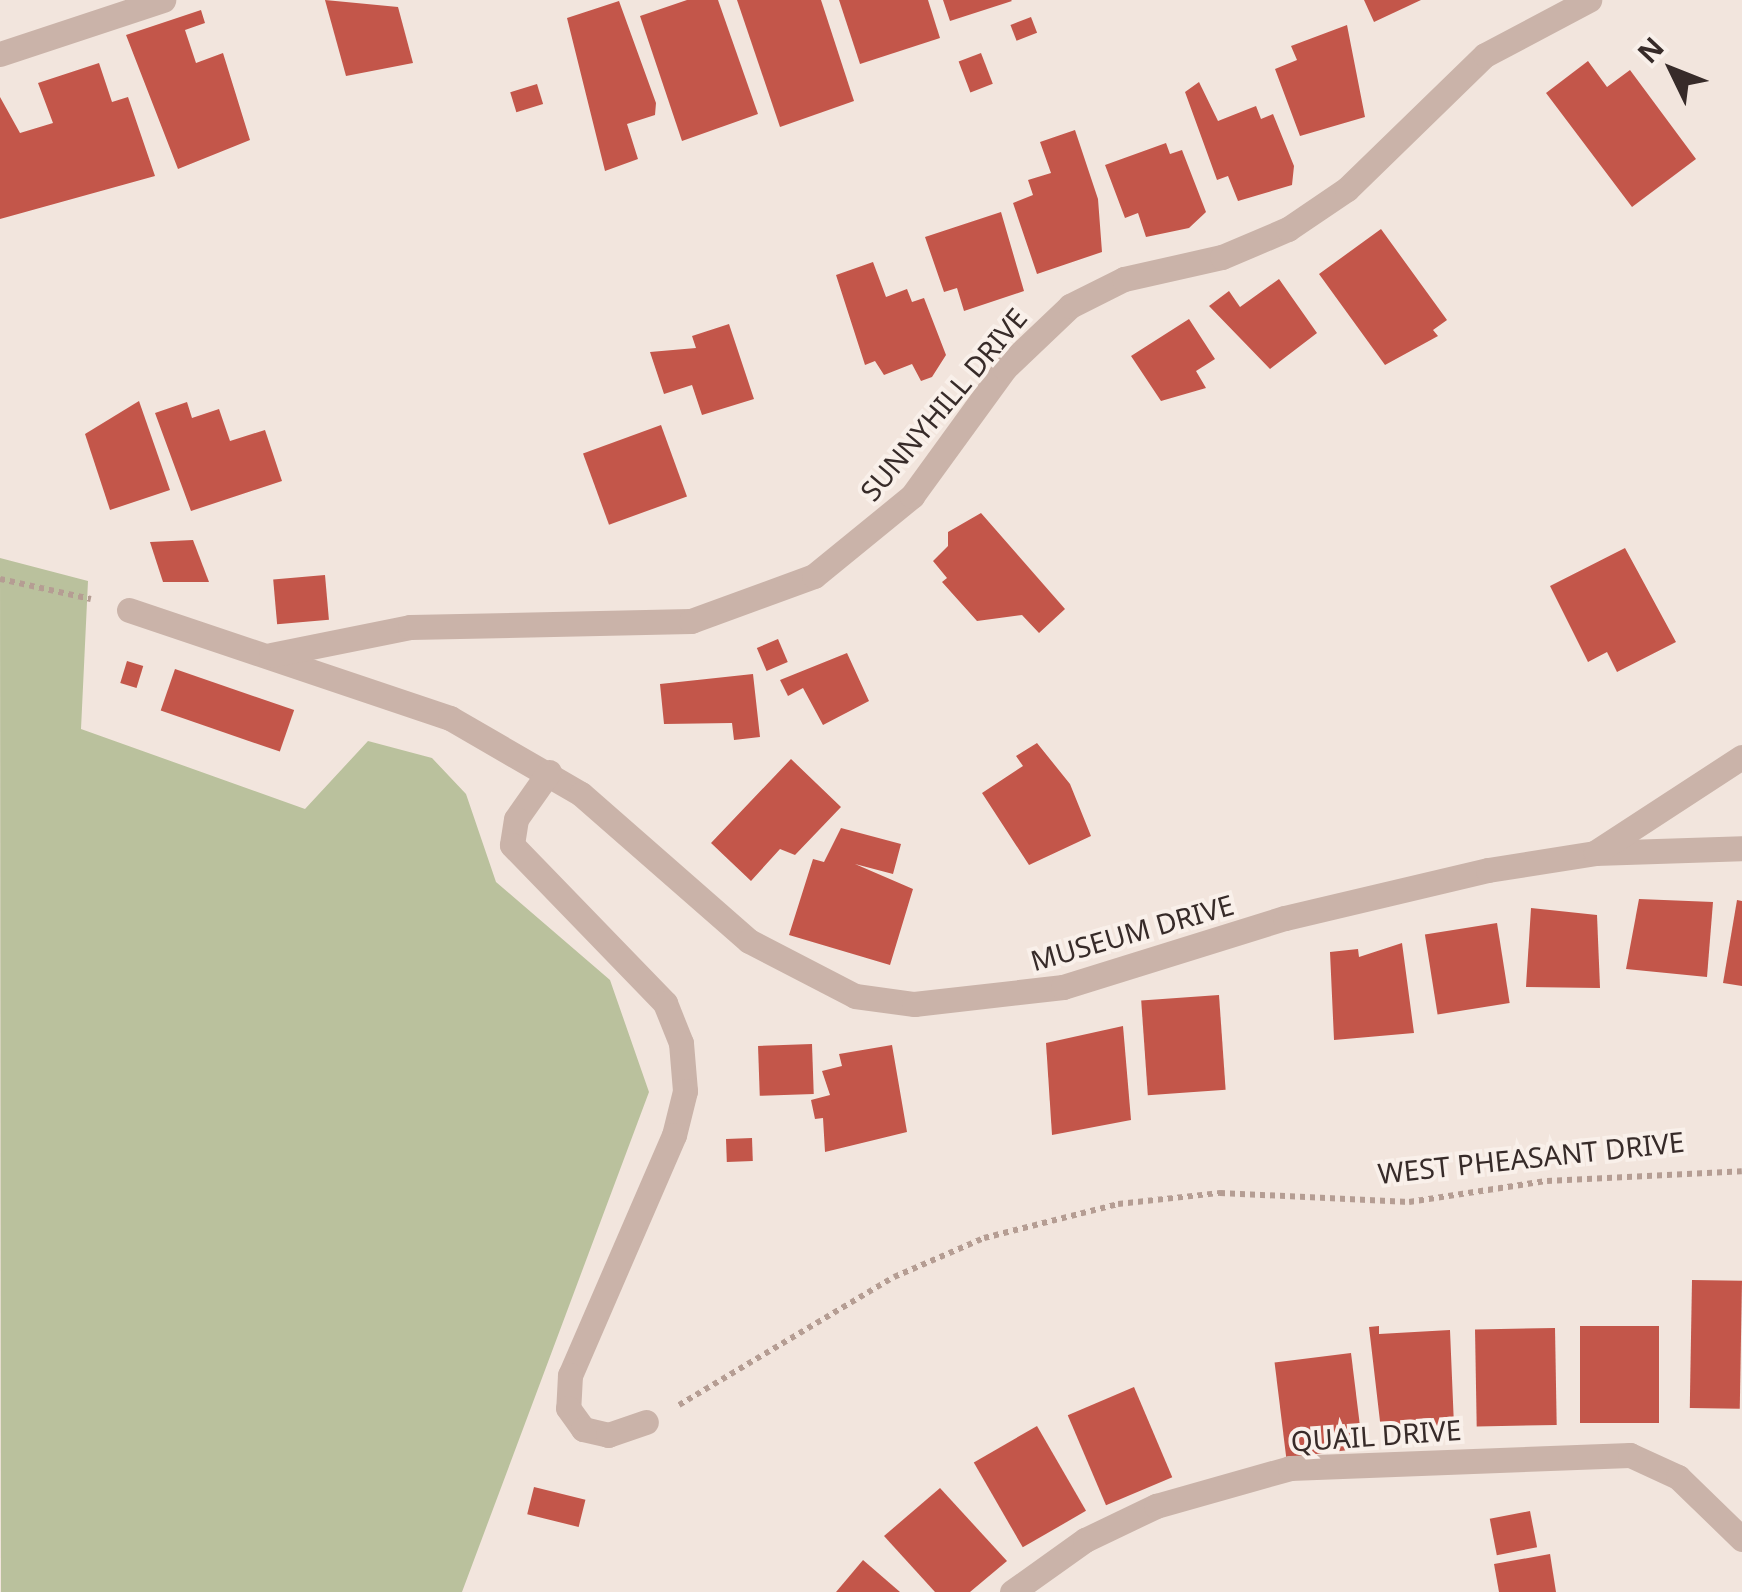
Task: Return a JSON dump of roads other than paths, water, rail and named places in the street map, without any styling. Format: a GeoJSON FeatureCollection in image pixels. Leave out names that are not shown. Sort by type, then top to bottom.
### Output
{"type":"FeatureCollection","features":[{"type":"Feature","properties":{"kind":"street"},"geometry":{"type":"LineString","coordinates":[[0,54],[163,0]]}},
{"type":"Feature","properties":{"kind":"street","name":"SUNNYHILL DRIVE"},"geometry":{"type":"LineString","coordinates":[[271,655],[410,627],[691,621],[814,576],[912,496],[1005,368],[1070,306],[1124,279],[1222,257],[1288,229],[1348,189],[1485,54],[1588,0]]}},
{"type":"Feature","properties":{"kind":"street","name":"MUSEUM DRIVE"},"geometry":{"type":"LineString","coordinates":[[129,610],[450,718],[549,772],[799,974],[914,1004],[1063,987],[1285,918],[1595,852],[1742,848]]}},
{"type":"Feature","properties":{"kind":"street"},"geometry":{"type":"LineString","coordinates":[[1595,852],[1742,757]]}},
{"type":"Feature","properties":{"kind":"street"},"geometry":{"type":"LineString","coordinates":[[549,772],[516,819],[512,845],[665,1003],[681,1043],[685,1091],[674,1135],[570,1375],[568,1408],[582,1430],[608,1435],[646,1422]]}},
{"type":"Feature","properties":{"kind":"street","name":"QUAIL DRIVE"},"geometry":{"type":"LineString","coordinates":[[1012,1592],[1085,1540],[1156,1506],[1290,1468],[1630,1455],[1678,1477],[1742,1539]]}}]}
